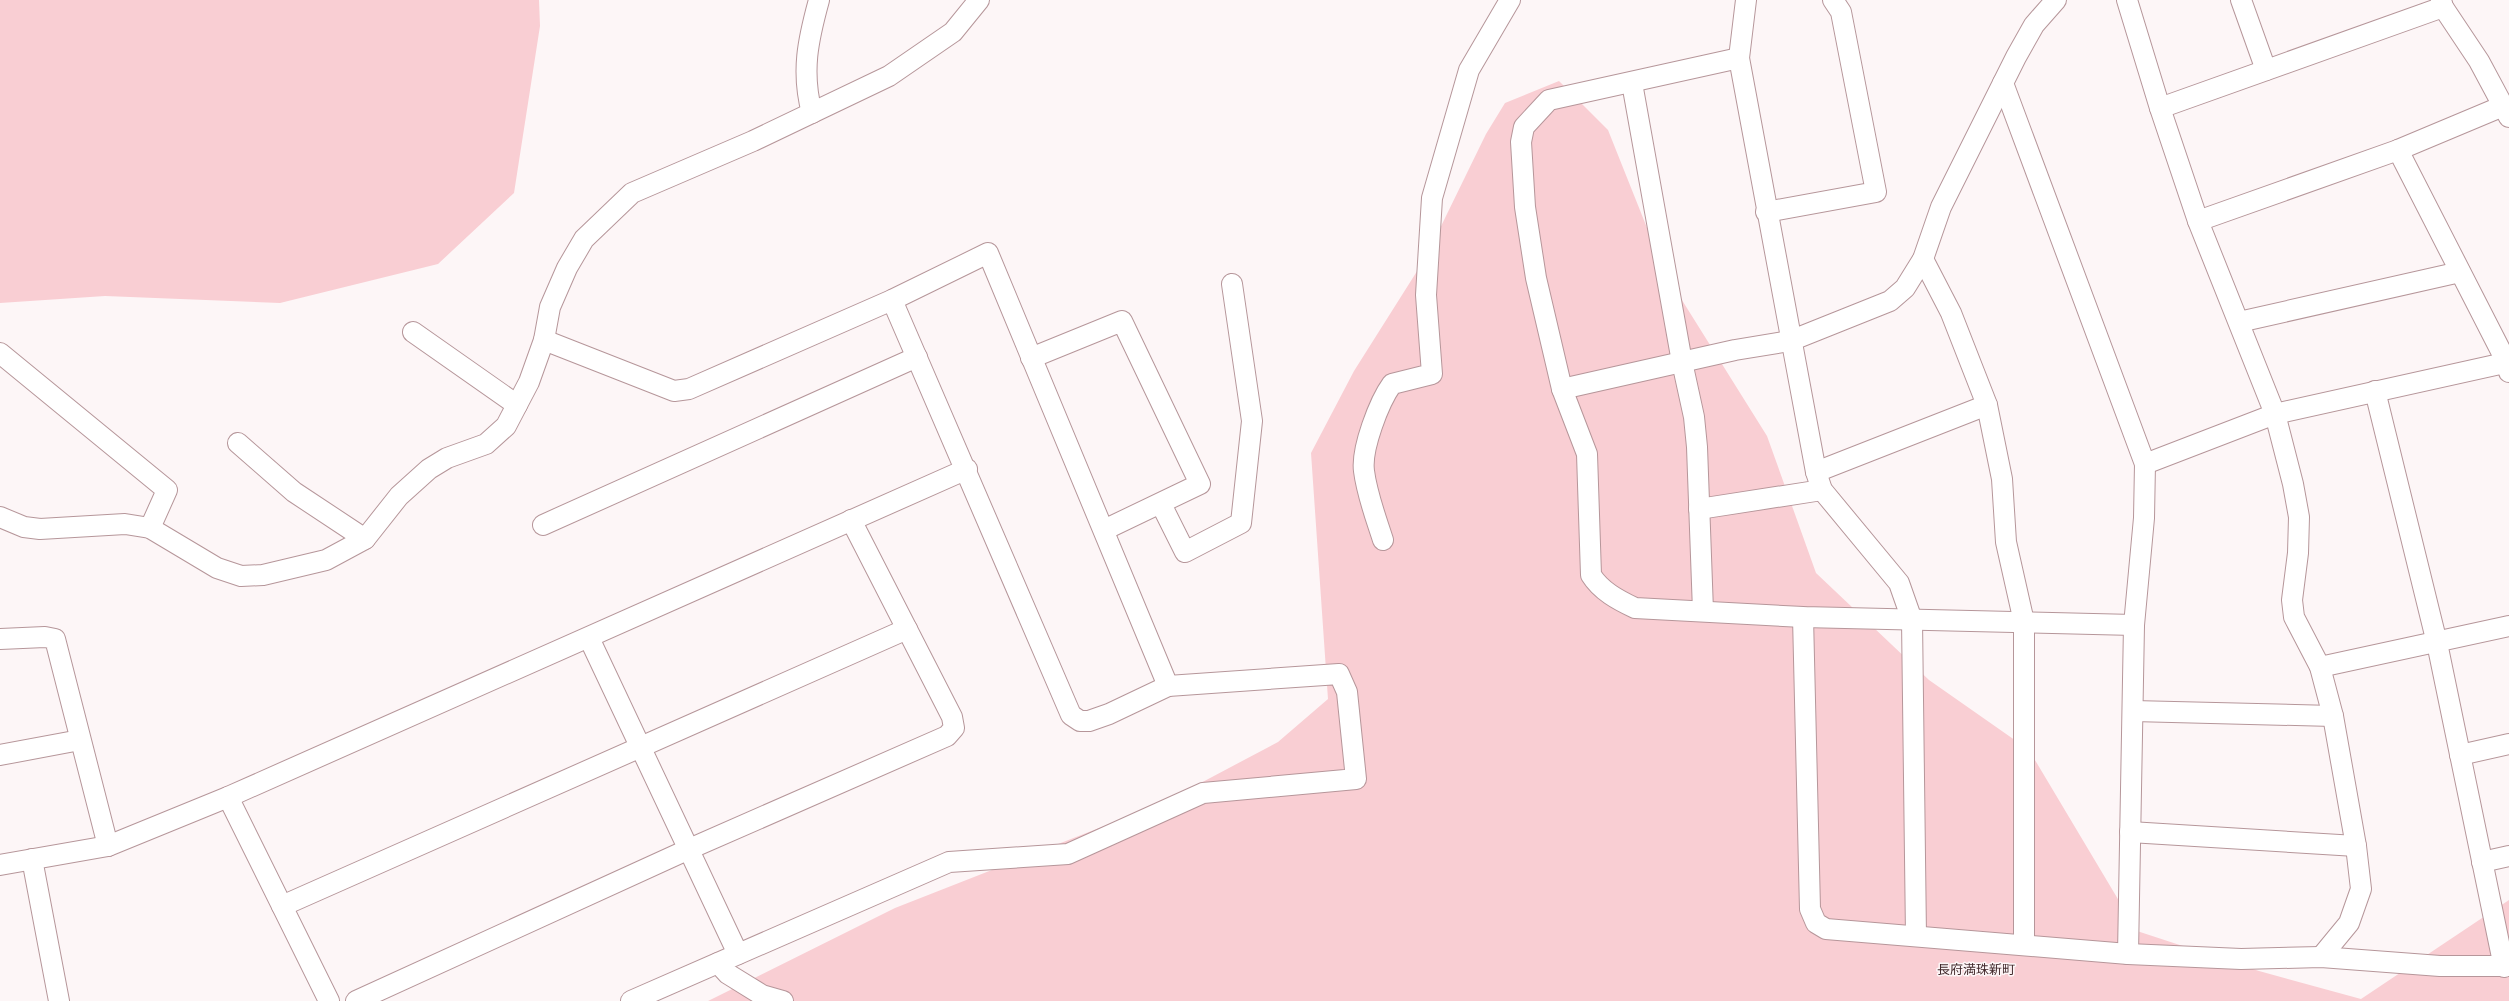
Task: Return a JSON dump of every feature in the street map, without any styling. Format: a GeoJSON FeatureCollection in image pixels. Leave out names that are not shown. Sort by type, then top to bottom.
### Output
{"type":"FeatureCollection","features":[{"type":"Feature","properties":{"kind":"street"},"geometry":{"type":"LineString","coordinates":[[812,113],[805,81],[807,52],[819,0]]}},
{"type":"Feature","properties":{"kind":"street"},"geometry":{"type":"LineString","coordinates":[[0,516],[24,527],[40,529],[125,524],[150,528],[217,568],[241,576],[263,575],[326,560],[365,539],[399,496],[429,469],[447,458],[486,444],[506,426],[529,382],[544,340],[550,307],[566,268],[580,245],[632,193],[812,113],[889,76],[953,32],[979,0]]}},
{"type":"Feature","properties":{"kind":"street"},"geometry":{"type":"LineString","coordinates":[[1383,540],[1371,505],[1364,469],[1369,439],[1382,398],[1392,384],[1432,374],[1426,295],[1432,198],[1469,70],[1510,0]]}},
{"type":"Feature","properties":{"kind":"street"},"geometry":{"type":"LineString","coordinates":[[1746,0],[1739,58],[1790,341],[1819,481],[1899,583],[1912,620],[1916,936]]}},
{"type":"Feature","properties":{"kind":"street"},"geometry":{"type":"LineString","coordinates":[[1766,212],[1876,192],[1841,12],[1833,0]]}},
{"type":"Feature","properties":{"kind":"street"},"geometry":{"type":"LineString","coordinates":[[1562,389],[1682,362],[1790,341],[1890,301],[1905,288],[1923,259],[1940,207],[2003,83],[2034,25],[2056,0]]}},
{"type":"Feature","properties":{"kind":"street"},"geometry":{"type":"LineString","coordinates":[[2127,0],[2160,108],[2198,221],[2275,414],[2294,484],[2299,517],[2298,553],[2292,600],[2294,617],[2320,667],[2333,716],[2356,846],[2361,890],[2349,923],[2321,957]]}},
{"type":"Feature","properties":{"kind":"street"},"geometry":{"type":"LineString","coordinates":[[2241,0],[2266,70]]}},
{"type":"Feature","properties":{"kind":"street"},"geometry":{"type":"LineString","coordinates":[[2160,108],[2442,4],[2479,61],[2506,111],[2198,221]]}},
{"type":"Feature","properties":{"kind":"street"},"geometry":{"type":"LineString","coordinates":[[1739,58],[1632,83],[1549,100],[1524,127],[1521,142],[1525,207],[1536,278],[1562,389],[1587,454],[1591,575],[1597,585],[1617,600],[1635,608],[1703,610],[1803,617],[2134,625]]}},
{"type":"Feature","properties":{"kind":"street"},"geometry":{"type":"LineString","coordinates":[[1632,83],[1682,362],[1694,417],[1697,447],[1703,610]]}},
{"type":"Feature","properties":{"kind":"street"},"geometry":{"type":"LineString","coordinates":[[2003,83],[2145,464],[2144,518],[2134,625],[2128,954]]}},
{"type":"Feature","properties":{"kind":"street"},"geometry":{"type":"LineString","coordinates":[[2145,464],[2275,414],[2375,391],[2508,366],[2398,150]]}},
{"type":"Feature","properties":{"kind":"street"},"geometry":{"type":"LineString","coordinates":[[544,340],[674,391],[690,389],[892,300],[988,253],[1168,686]]}},
{"type":"Feature","properties":{"kind":"street"},"geometry":{"type":"LineString","coordinates":[[1923,259],[1951,313],[1987,405],[2002,479],[2006,542],[2024,622],[2024,945]]}},
{"type":"Feature","properties":{"kind":"street"},"geometry":{"type":"LineString","coordinates":[[2239,322],[2460,272]]}},
{"type":"Feature","properties":{"kind":"street"},"geometry":{"type":"LineString","coordinates":[[1161,504],[1185,552],[1240,523],[1252,421],[1232,284]]}},
{"type":"Feature","properties":{"kind":"street"},"geometry":{"type":"LineString","coordinates":[[631,1001],[949,862],[1068,854],[1203,794],[1356,779],[1347,692],[1339,674],[1168,686],[1109,714],[1089,721],[1080,721],[1071,715],[892,300]]}},
{"type":"Feature","properties":{"kind":"street"},"geometry":{"type":"LineString","coordinates":[[1031,358],[1122,321],[1200,484],[1104,530]]}},
{"type":"Feature","properties":{"kind":"street"},"geometry":{"type":"LineString","coordinates":[[413,332],[517,405]]}},
{"type":"Feature","properties":{"kind":"street"},"geometry":{"type":"LineString","coordinates":[[0,353],[167,490],[150,528]]}},
{"type":"Feature","properties":{"kind":"street"},"geometry":{"type":"LineString","coordinates":[[543,526],[917,357]]}},
{"type":"Feature","properties":{"kind":"street"},"geometry":{"type":"LineString","coordinates":[[1803,617],[1810,909],[1816,923],[1826,929],[2128,954],[2241,959],[2321,957],[2440,966],[2506,966],[2482,862],[2437,643],[2375,391]]}},
{"type":"Feature","properties":{"kind":"street"},"geometry":{"type":"LineString","coordinates":[[1699,509],[1819,481],[1987,405]]}},
{"type":"Feature","properties":{"kind":"street"},"geometry":{"type":"LineString","coordinates":[[238,443],[294,492],[365,539]]}},
{"type":"Feature","properties":{"kind":"street"},"geometry":{"type":"LineString","coordinates":[[0,865],[108,846],[228,797],[589,638],[966,469]]}},
{"type":"Feature","properties":{"kind":"street"},"geometry":{"type":"LineString","coordinates":[[356,1001],[687,850],[947,736],[954,728],[952,717],[851,520]]}},
{"type":"Feature","properties":{"kind":"street"},"geometry":{"type":"LineString","coordinates":[[2320,667],[2437,643],[2509,626]]}},
{"type":"Feature","properties":{"kind":"street"},"geometry":{"type":"LineString","coordinates":[[282,906],[907,629]]}},
{"type":"Feature","properties":{"kind":"street"},"geometry":{"type":"LineString","coordinates":[[0,639],[45,637],[55,639],[108,846]]}},
{"type":"Feature","properties":{"kind":"street"},"geometry":{"type":"LineString","coordinates":[[589,638],[641,747],[687,850],[738,954]]}},
{"type":"Feature","properties":{"kind":"street"},"geometry":{"type":"LineString","coordinates":[[2133,711],[2333,716]]}},
{"type":"Feature","properties":{"kind":"street"},"geometry":{"type":"LineString","coordinates":[[0,755],[80,740]]}},
{"type":"Feature","properties":{"kind":"street"},"geometry":{"type":"LineString","coordinates":[[2460,755],[2509,744]]}},
{"type":"Feature","properties":{"kind":"street"},"geometry":{"type":"LineString","coordinates":[[228,797],[329,1001]]}},
{"type":"Feature","properties":{"kind":"street"},"geometry":{"type":"LineString","coordinates":[[2130,832],[2356,846]]}},
{"type":"Feature","properties":{"kind":"street"},"geometry":{"type":"LineString","coordinates":[[2482,862],[2509,856]]}},
{"type":"Feature","properties":{"kind":"street"},"geometry":{"type":"LineString","coordinates":[[32,859],[59,1001]]}},
{"type":"Feature","properties":{"kind":"street"},"geometry":{"type":"LineString","coordinates":[[718,963],[728,974],[762,995],[783,1001]]}},
{"type":"Feature","properties":{"kind":"shaded area"},"geometry":{"type":"Polygon","coordinates":[[[0,0],[539,0],[540,26],[514,193],[438,264],[280,303],[105,296],[0,303],[0,0]]]}},
{"type":"Feature","properties":{"kind":"shaded area"},"geometry":{"type":"Polygon","coordinates":[[[1559,81],[1608,130],[1665,273],[1767,436],[1816,573],[1929,680],[2029,750],[2137,931],[2259,971],[2361,999],[2509,900],[2509,1001],[708,1001],[895,908],[1163,803],[1278,742],[1328,699],[1311,453],[1354,371],[1426,257],[1486,134],[1505,103],[1559,81]]]}},
{"type":"Feature","properties":{"kind":"district","name":"長府満珠新町"},"geometry":{"type":"Point","coordinates":[1976,969]}}]}
